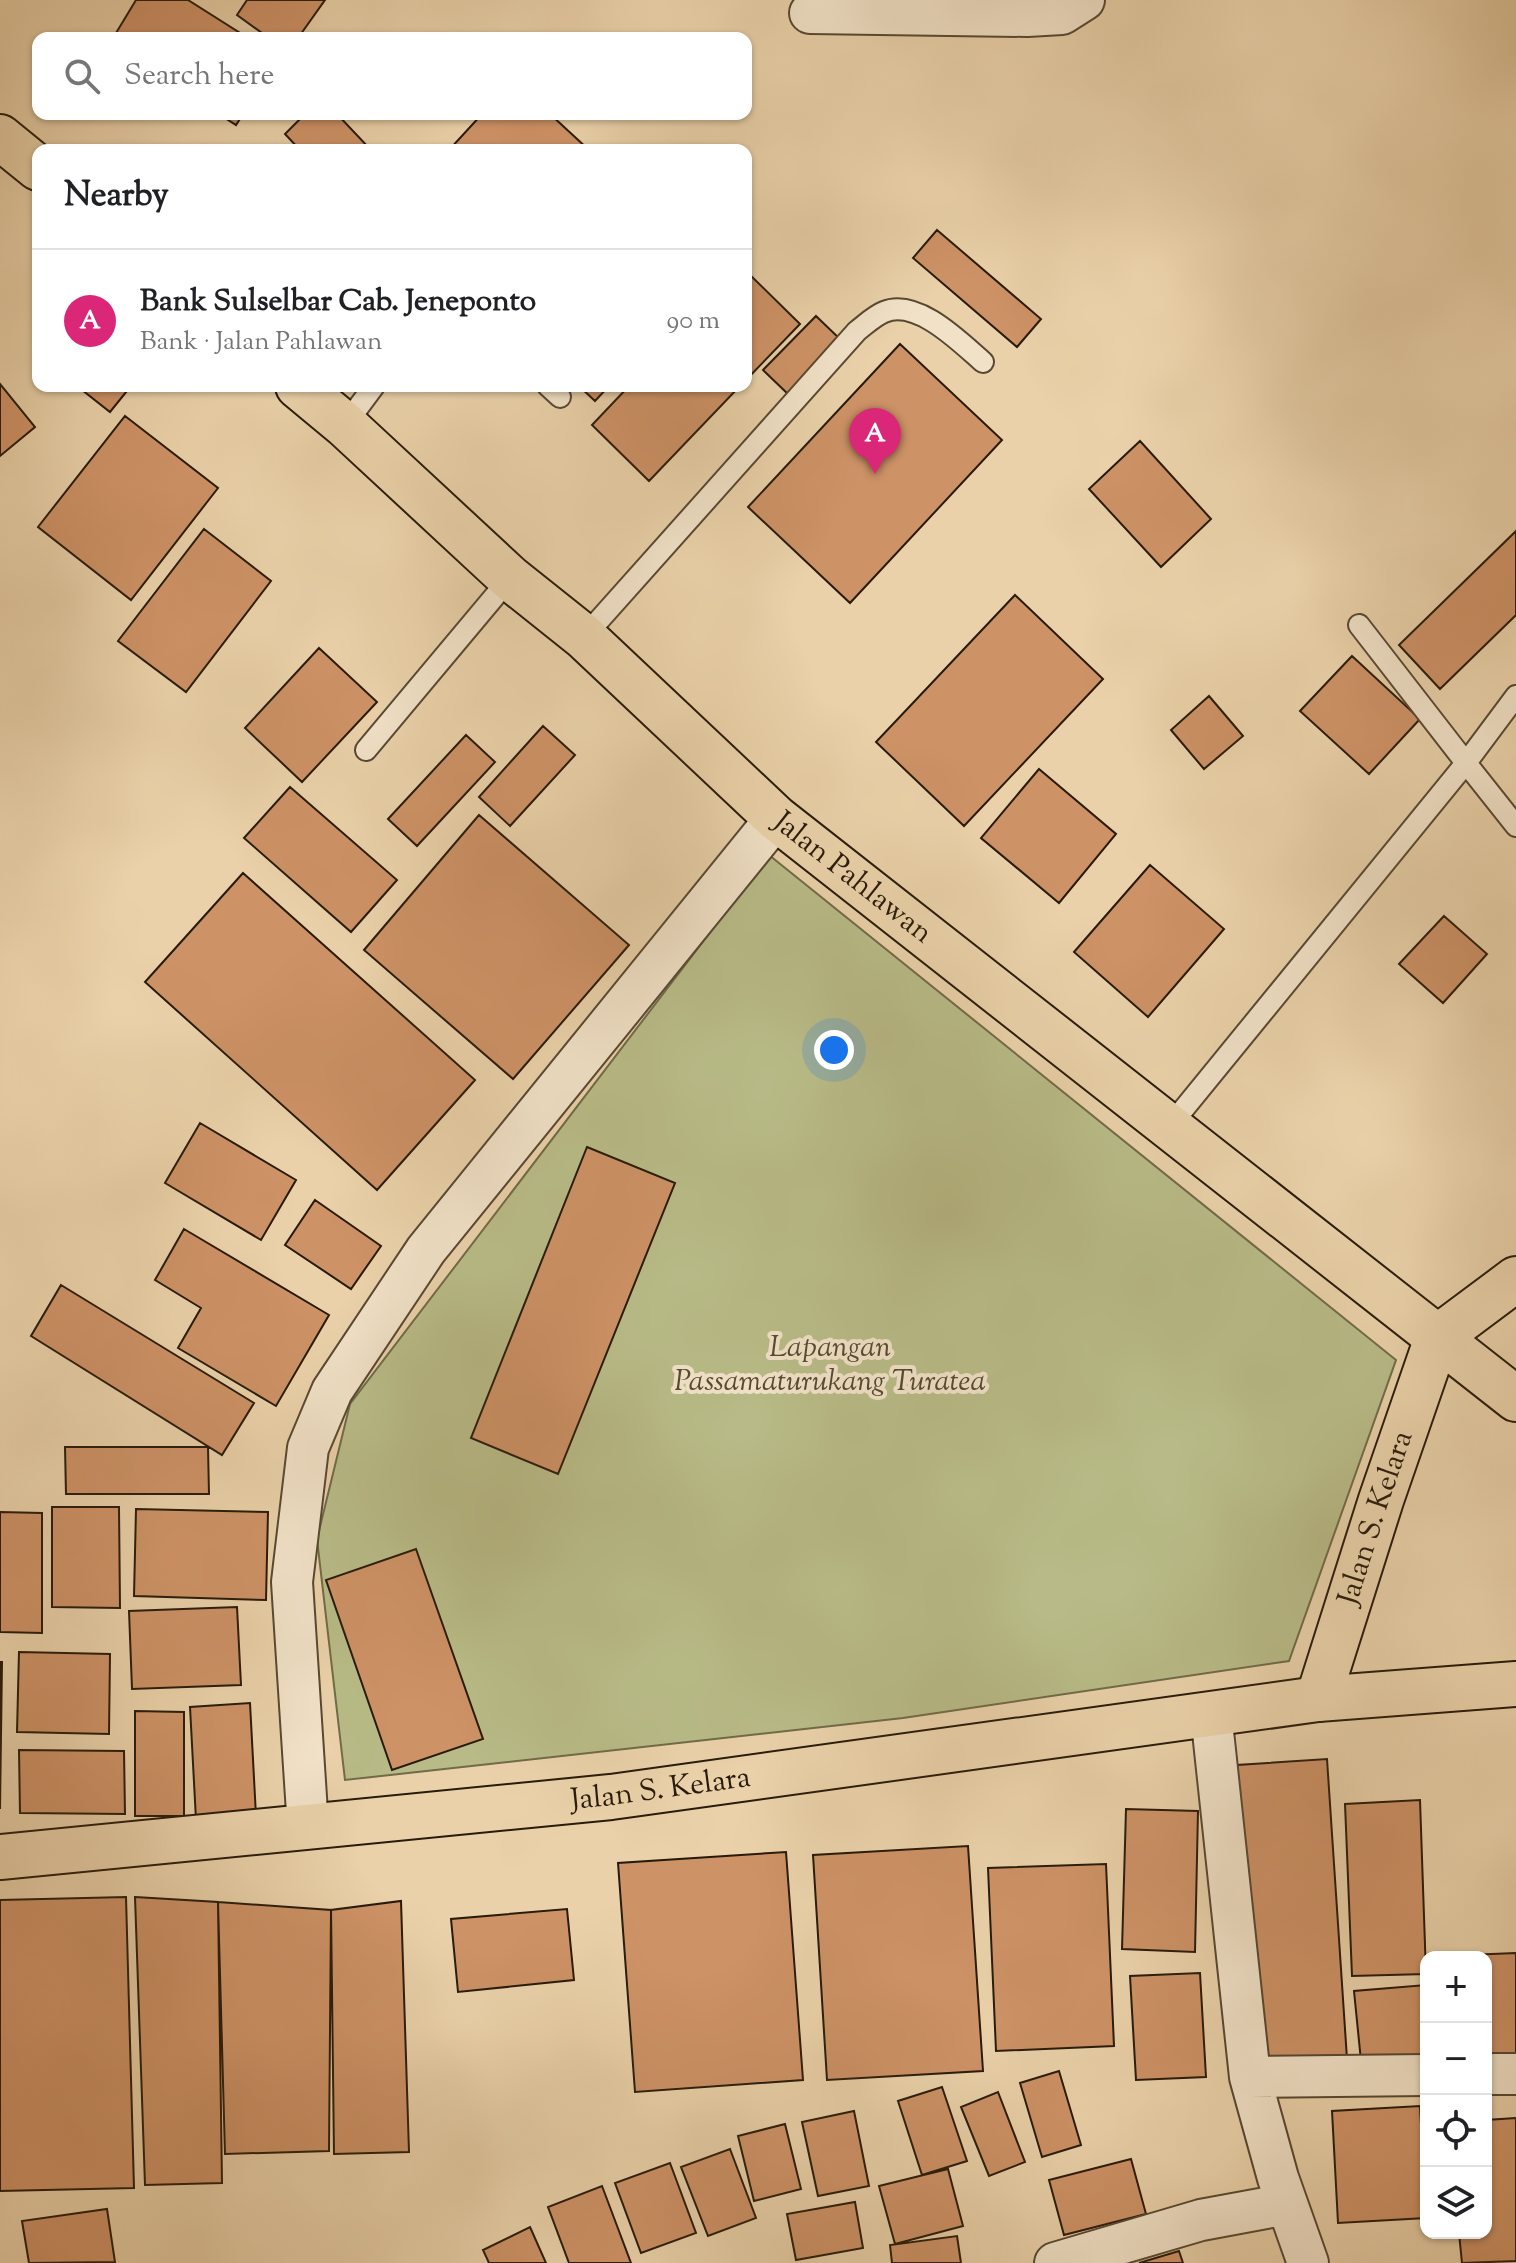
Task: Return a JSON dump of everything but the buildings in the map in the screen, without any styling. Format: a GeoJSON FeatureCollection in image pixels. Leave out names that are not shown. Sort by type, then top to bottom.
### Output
{"type":"FeatureCollection","features":[{"type":"Feature","properties":{"kind":"main road"},"geometry":{"type":"LineString","coordinates":[[0,137],[32,163]]}},
{"type":"Feature","properties":{"kind":"main road","name":"Jalan Pahlawan"},"geometry":{"type":"LineString","coordinates":[[305,392],[510,578],[584,637],[776,818],[1516,1399]]}},
{"type":"Feature","properties":{"kind":"main road"},"geometry":{"type":"LineString","coordinates":[[1437,1338],[1516,1279]]}},
{"type":"Feature","properties":{"kind":"main road","name":"Jalan S. Kelara"},"geometry":{"type":"LineString","coordinates":[[1318,1699],[1381,1500],[1437,1338]]}},
{"type":"Feature","properties":{"kind":"main road","name":"Jalan S. Kelara"},"geometry":{"type":"LineString","coordinates":[[0,1857],[611,1797],[1318,1699],[1516,1684]]}},
{"type":"Feature","properties":{"kind":"street"},"geometry":{"type":"LineString","coordinates":[[810,13],[1027,16],[1062,14],[1084,0]]}},
{"type":"Feature","properties":{"kind":"street"},"geometry":{"type":"LineString","coordinates":[[308,1828],[292,1582],[308,1448],[332,1391],[426,1250],[776,818]]}},
{"type":"Feature","properties":{"kind":"street"},"geometry":{"type":"LineString","coordinates":[[1211,1713],[1250,2077],[1287,2204],[1308,2263]]}},
{"type":"Feature","properties":{"kind":"street"},"geometry":{"type":"LineString","coordinates":[[1492,2074],[1516,2074]]}},
{"type":"Feature","properties":{"kind":"street"},"geometry":{"type":"LineString","coordinates":[[1250,2077],[1420,2075]]}},
{"type":"Feature","properties":{"kind":"street"},"geometry":{"type":"LineString","coordinates":[[1055,2263],[1201,2220],[1287,2204]]}},
{"type":"Feature","properties":{"kind":"lane"},"geometry":{"type":"LineString","coordinates":[[584,637],[857,331],[885,312],[905,310],[933,321],[983,362]]}},
{"type":"Feature","properties":{"kind":"lane"},"geometry":{"type":"LineString","coordinates":[[345,425],[370,392]]}},
{"type":"Feature","properties":{"kind":"lane"},"geometry":{"type":"LineString","coordinates":[[366,750],[510,578]]}},
{"type":"Feature","properties":{"kind":"lane"},"geometry":{"type":"LineString","coordinates":[[1359,625],[1516,826]]}},
{"type":"Feature","properties":{"kind":"lane"},"geometry":{"type":"LineString","coordinates":[[1169,1127],[1466,763],[1516,696]]}},
{"type":"Feature","properties":{"kind":"green space","name":"Lapangan Passamaturukang Turatea"},"geometry":{"type":"Polygon","coordinates":[[[769,855],[1396,1360],[1289,1661],[903,1718],[345,1780],[317,1539],[350,1404],[769,855]]]}},
{"type":"Feature","properties":{"kind":"place","name":"Bank Sulselbar Cab. Jeneponto"},"geometry":{"type":"Point","coordinates":[875,474]}}]}
